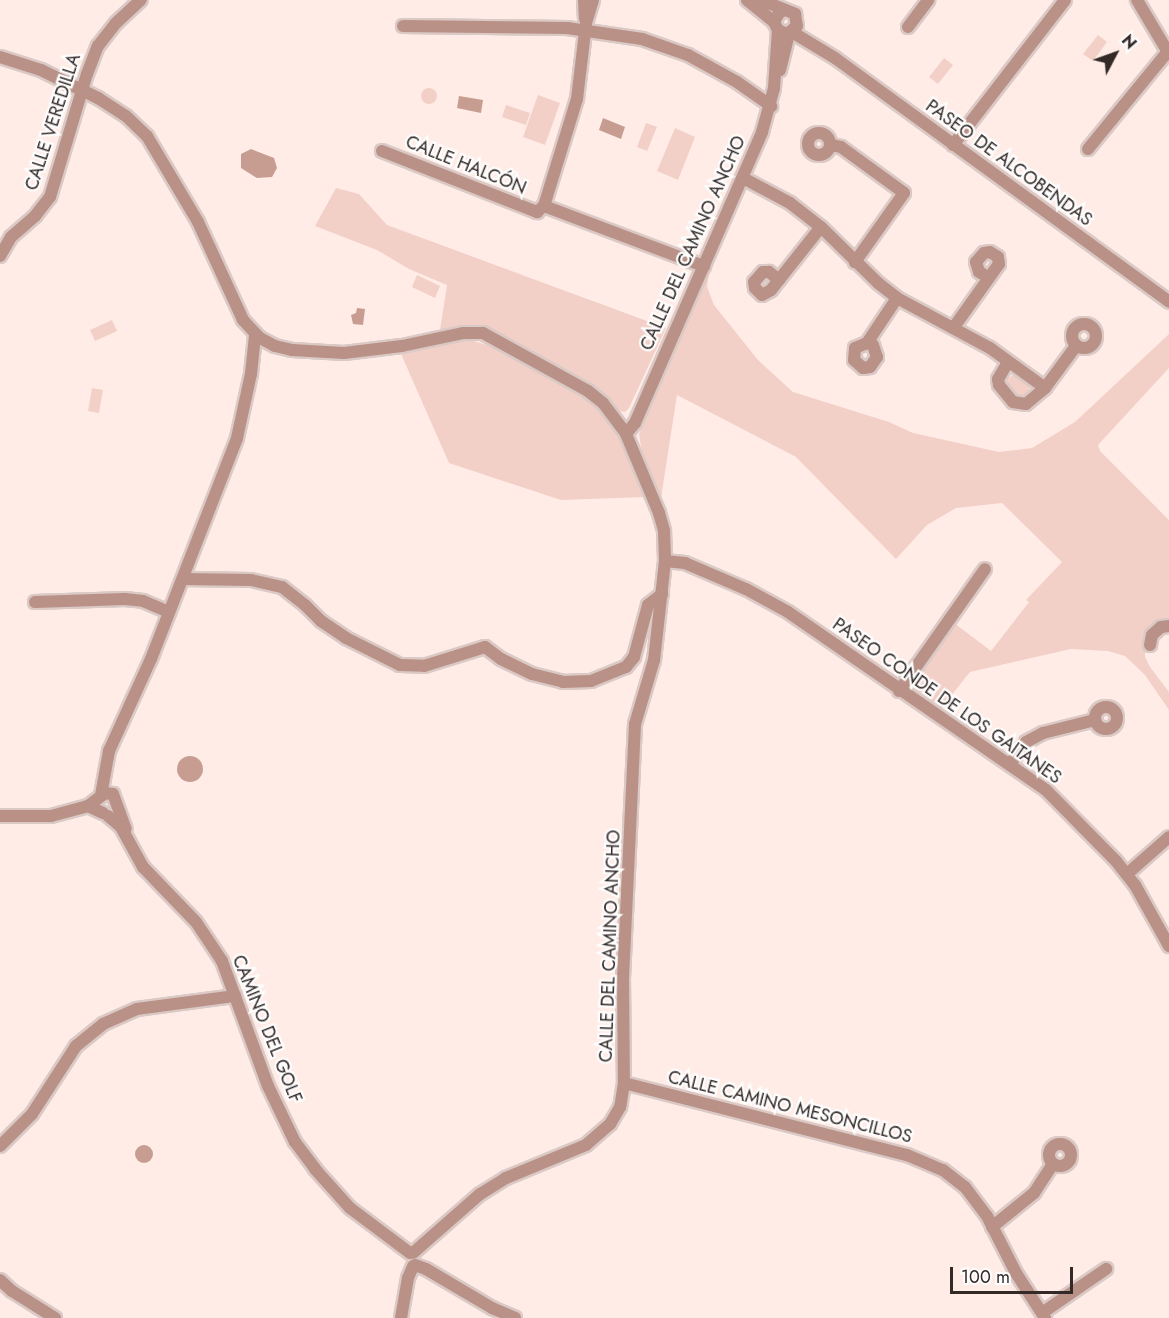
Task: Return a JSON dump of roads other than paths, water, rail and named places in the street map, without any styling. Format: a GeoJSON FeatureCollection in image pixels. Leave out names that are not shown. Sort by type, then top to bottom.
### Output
{"type":"FeatureCollection","features":[{"type":"Feature","properties":{"kind":"street","name":"CALLE VEREDILLA"},"geometry":{"type":"LineString","coordinates":[[0,256],[11,237],[35,216],[50,197],[92,59],[106,34],[141,0]]}},
{"type":"Feature","properties":{"kind":"street"},"geometry":{"type":"LineString","coordinates":[[584,0],[582,15],[586,27]]}},
{"type":"Feature","properties":{"kind":"street"},"geometry":{"type":"LineString","coordinates":[[544,206],[577,99],[586,27],[593,0]]}},
{"type":"Feature","properties":{"kind":"street","name":"PASEO DE ALCOBENDAS"},"geometry":{"type":"LineString","coordinates":[[747,0],[783,29],[827,52],[1169,302]]}},
{"type":"Feature","properties":{"kind":"street","name":"PASEO DE ALCOBENDAS"},"geometry":{"type":"LineString","coordinates":[[760,0],[790,11],[827,52]]}},
{"type":"Feature","properties":{"kind":"street"},"geometry":{"type":"LineString","coordinates":[[790,11],[797,26],[783,29],[779,13],[790,11],[798,0]]}},
{"type":"Feature","properties":{"kind":"street"},"geometry":{"type":"LineString","coordinates":[[908,27],[928,0]]}},
{"type":"Feature","properties":{"kind":"street"},"geometry":{"type":"LineString","coordinates":[[953,145],[1065,0]]}},
{"type":"Feature","properties":{"kind":"street"},"geometry":{"type":"LineString","coordinates":[[1088,149],[1168,52],[1137,0]]}},
{"type":"Feature","properties":{"kind":"street"},"geometry":{"type":"LineString","coordinates":[[403,26],[586,27],[642,39],[688,55],[737,82],[771,106]]}},
{"type":"Feature","properties":{"kind":"street","name":"CALLE DEL CAMINO ANCHO"},"geometry":{"type":"LineString","coordinates":[[774,88],[784,59],[783,29]]}},
{"type":"Feature","properties":{"kind":"street","name":"CALLE DEL CAMINO ANCHO"},"geometry":{"type":"LineString","coordinates":[[623,429],[633,427],[638,411],[743,178],[771,106],[783,29]]}},
{"type":"Feature","properties":{"kind":"street"},"geometry":{"type":"LineString","coordinates":[[784,59],[793,49],[812,45]]}},
{"type":"Feature","properties":{"kind":"street"},"geometry":{"type":"LineString","coordinates":[[0,57],[41,70],[82,90],[126,116],[147,136],[198,222],[243,320],[255,334],[267,342],[292,350],[344,353],[402,346],[463,333],[483,333],[588,391],[603,404],[623,429],[659,513],[664,531],[665,556]]}},
{"type":"Feature","properties":{"kind":"street"},"geometry":{"type":"LineString","coordinates":[[831,145],[841,147],[904,194],[855,262]]}},
{"type":"Feature","properties":{"kind":"street","name":"CALLE HALCÓN"},"geometry":{"type":"LineString","coordinates":[[382,151],[537,212],[544,206],[704,266]]}},
{"type":"Feature","properties":{"kind":"street"},"geometry":{"type":"LineString","coordinates":[[743,178],[790,203],[820,227],[855,262],[897,298],[954,327],[1045,388]]}},
{"type":"Feature","properties":{"kind":"street"},"geometry":{"type":"LineString","coordinates":[[779,280],[820,227]]}},
{"type":"Feature","properties":{"kind":"street"},"geometry":{"type":"LineString","coordinates":[[954,327],[988,277]]}},
{"type":"Feature","properties":{"kind":"street"},"geometry":{"type":"LineString","coordinates":[[867,343],[897,298]]}},
{"type":"Feature","properties":{"kind":"street"},"geometry":{"type":"LineString","coordinates":[[110,813],[105,796],[105,774],[109,751],[183,579],[237,438],[251,374],[255,334]]}},
{"type":"Feature","properties":{"kind":"street"},"geometry":{"type":"LineString","coordinates":[[251,374],[267,342]]}},
{"type":"Feature","properties":{"kind":"street"},"geometry":{"type":"LineString","coordinates":[[1008,362],[998,379],[999,385],[1013,402],[1019,405],[1032,402],[1076,346]]}},
{"type":"Feature","properties":{"kind":"street","name":"CALLE DEL CAMINO ANCHO"},"geometry":{"type":"LineString","coordinates":[[412,1261],[428,1241],[480,1194],[506,1178],[570,1154],[596,1138],[610,1124],[620,1107],[624,1083],[623,977],[635,724],[654,660],[665,556]]}},
{"type":"Feature","properties":{"kind":"street","name":"PASEO CONDE DE LOS GAITANES"},"geometry":{"type":"LineString","coordinates":[[665,556],[746,589],[788,612],[1046,790],[1126,874],[1169,946]]}},
{"type":"Feature","properties":{"kind":"street"},"geometry":{"type":"LineString","coordinates":[[900,690],[985,569]]}},
{"type":"Feature","properties":{"kind":"street"},"geometry":{"type":"LineString","coordinates":[[183,579],[251,580],[282,587],[305,604],[321,621],[346,638],[400,665],[424,666],[485,647],[501,659],[532,674],[563,682],[591,681],[626,668],[634,657],[648,605],[662,594]]}},
{"type":"Feature","properties":{"kind":"street"},"geometry":{"type":"LineString","coordinates":[[35,602],[125,598],[143,601],[169,612]]}},
{"type":"Feature","properties":{"kind":"street"},"geometry":{"type":"LineString","coordinates":[[1150,645],[1152,635],[1161,627],[1169,626]]}},
{"type":"Feature","properties":{"kind":"street"},"geometry":{"type":"LineString","coordinates":[[1010,764],[1026,742],[1043,733],[1095,720]]}},
{"type":"Feature","properties":{"kind":"street"},"geometry":{"type":"LineString","coordinates":[[0,816],[51,816],[88,806],[105,796]]}},
{"type":"Feature","properties":{"kind":"street"},"geometry":{"type":"LineString","coordinates":[[105,796],[110,813]]}},
{"type":"Feature","properties":{"kind":"street"},"geometry":{"type":"LineString","coordinates":[[88,806],[110,813]]}},
{"type":"Feature","properties":{"kind":"street","name":"CAMINO DEL GOLF"},"geometry":{"type":"LineString","coordinates":[[110,813],[128,839],[143,867],[207,936],[222,961],[268,1086],[295,1142],[315,1169],[350,1208],[412,1261],[492,1308],[515,1318]]}},
{"type":"Feature","properties":{"kind":"street"},"geometry":{"type":"LineString","coordinates":[[1126,874],[1169,837]]}},
{"type":"Feature","properties":{"kind":"street"},"geometry":{"type":"LineString","coordinates":[[0,1146],[32,1114],[76,1046],[103,1024],[137,1009],[235,996]]}},
{"type":"Feature","properties":{"kind":"street","name":"CALLE CAMINO MESONCILLOS"},"geometry":{"type":"LineString","coordinates":[[624,1083],[907,1155],[943,1170],[965,1187],[992,1227],[1016,1273],[1044,1316]]}},
{"type":"Feature","properties":{"kind":"street"},"geometry":{"type":"LineString","coordinates":[[992,1227],[1034,1193],[1053,1164]]}},
{"type":"Feature","properties":{"kind":"street"},"geometry":{"type":"LineString","coordinates":[[401,1318],[412,1261]]}},
{"type":"Feature","properties":{"kind":"street"},"geometry":{"type":"LineString","coordinates":[[1044,1316],[1106,1269]]}},
{"type":"Feature","properties":{"kind":"street"},"geometry":{"type":"LineString","coordinates":[[0,1280],[12,1291],[55,1318]]}}]}
